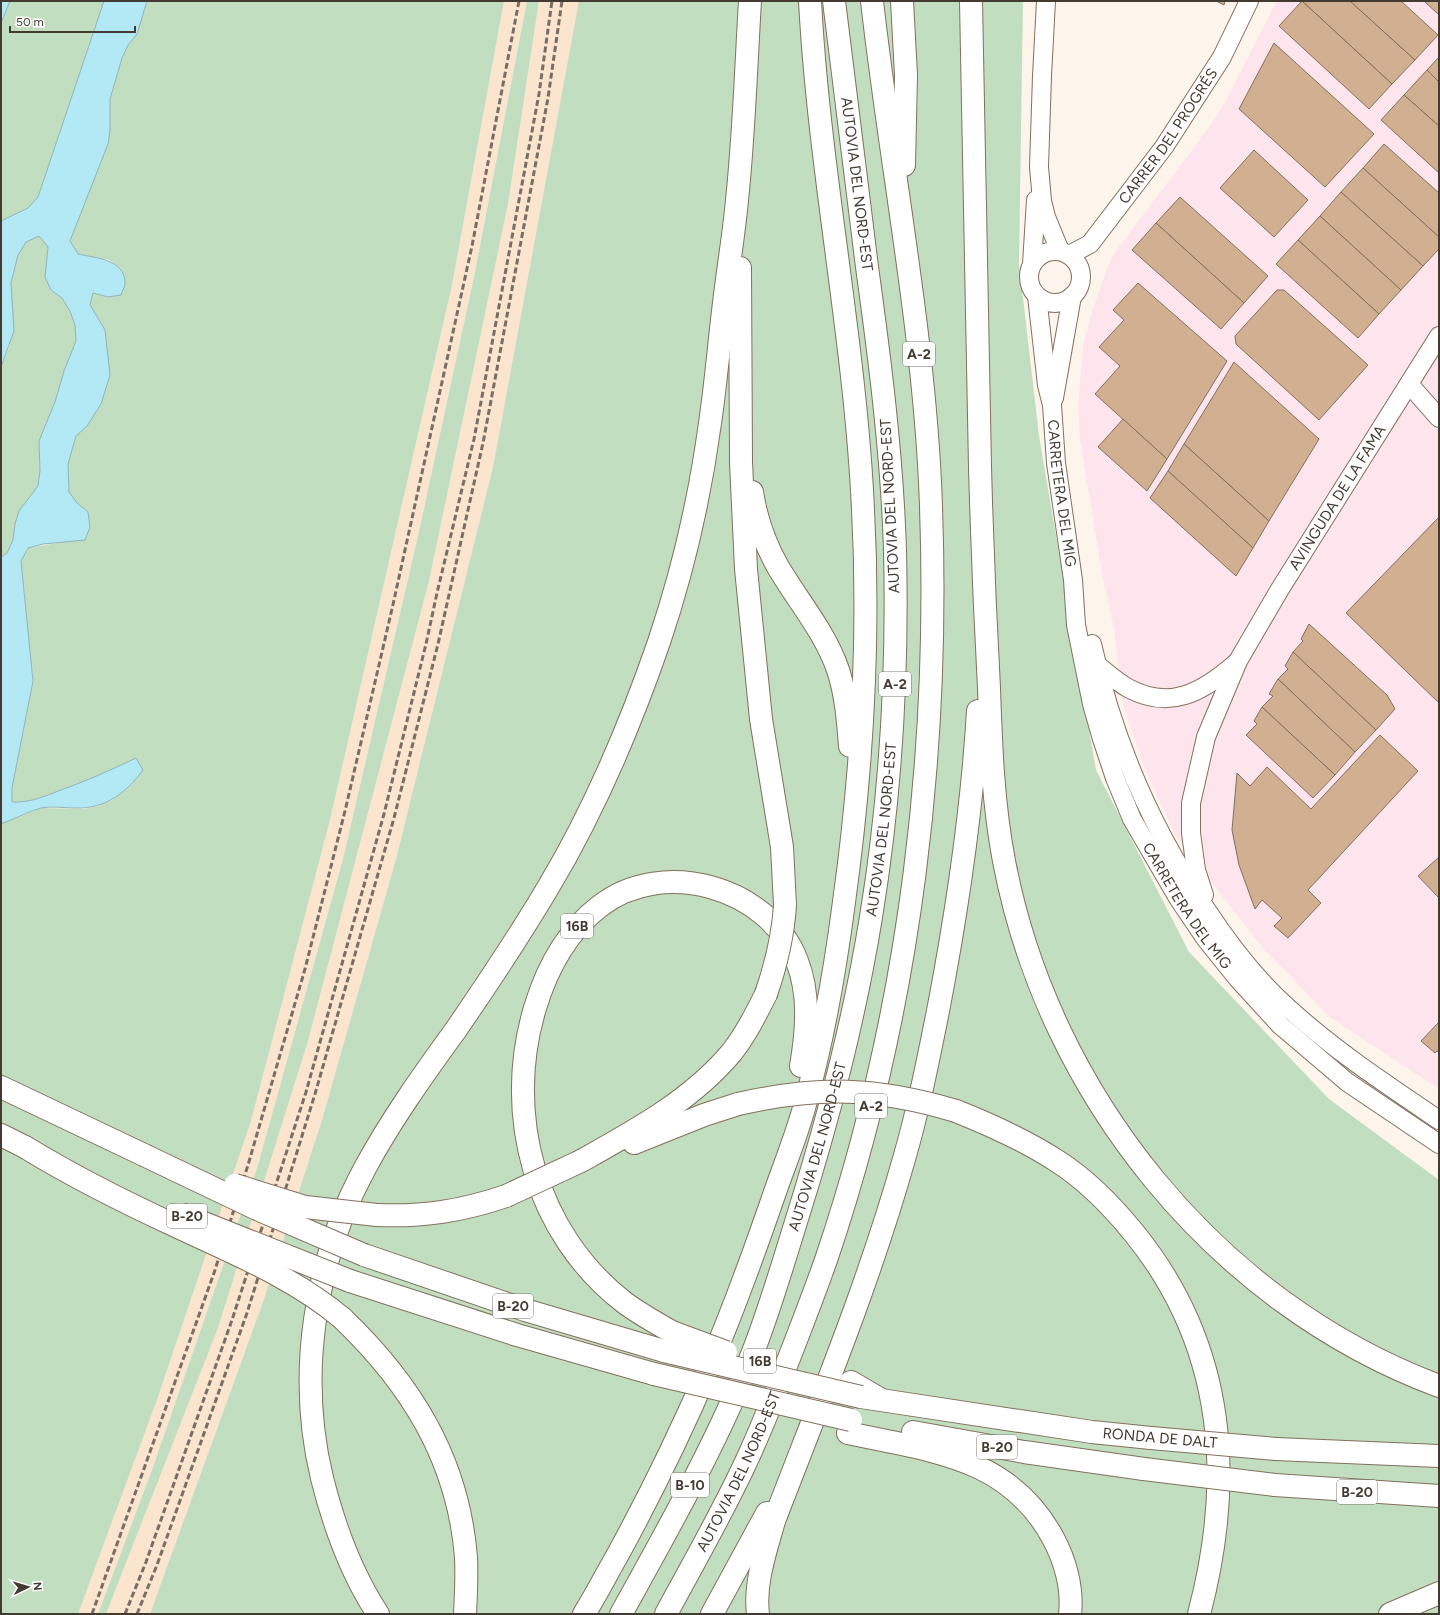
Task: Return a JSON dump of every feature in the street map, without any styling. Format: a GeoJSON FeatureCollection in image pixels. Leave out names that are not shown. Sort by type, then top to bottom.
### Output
{"type":"FeatureCollection","features":[{"type":"Feature","properties":{"kind":"highway"},"geometry":{"type":"LineString","coordinates":[[378,1614],[353,1568],[338,1533],[327,1498],[317,1457],[312,1413],[310,1361],[315,1316],[335,1238],[364,1170],[416,1087],[483,990],[551,884],[609,772],[637,702],[672,600],[687,544],[710,427],[738,196],[750,1]]}},
{"type":"Feature","properties":{"kind":"highway"},"geometry":{"type":"LineString","coordinates":[[584,1614],[644,1508],[688,1416],[731,1314],[804,1110],[829,999],[851,856],[859,779],[866,650],[866,583],[863,508],[851,372],[823,146],[810,1]]}},
{"type":"Feature","properties":{"kind":"highway","name":"AUTOVIA DEL NORD-EST"},"geometry":{"type":"LineString","coordinates":[[621,1614],[672,1522],[718,1430],[752,1353],[789,1245],[816,1159],[840,1068],[871,917],[890,763],[896,607],[890,469],[880,359],[834,1]]}},
{"type":"Feature","properties":{"kind":"highway","name":"AUTOVIA DEL NORD-EST"},"geometry":{"type":"LineString","coordinates":[[666,1614],[703,1546],[749,1455],[777,1392],[827,1258],[852,1178],[879,1076],[897,985],[920,835],[927,758],[931,681],[932,610],[930,483],[916,321],[881,88],[872,1]]}},
{"type":"Feature","properties":{"kind":"highway"},"geometry":{"type":"LineString","coordinates":[[902,1],[906,75],[902,226]]}},
{"type":"Feature","properties":{"kind":"highway"},"geometry":{"type":"LineString","coordinates":[[971,1],[982,561],[994,782],[1004,862],[1022,932],[1036,976],[1061,1034],[1087,1083],[1118,1133],[1152,1178],[1193,1222],[1242,1269],[1289,1305],[1343,1340],[1399,1369],[1439,1386]]}},
{"type":"Feature","properties":{"kind":"highway"},"geometry":{"type":"LineString","coordinates":[[582,1164],[679,1101],[700,1084],[732,1052],[756,1015],[766,994],[784,929],[785,905],[782,847],[761,719],[746,569],[742,476],[738,196]]}},
{"type":"Feature","properties":{"kind":"highway"},"geometry":{"type":"LineString","coordinates":[[742,397],[748,461],[754,504],[759,524],[778,566],[825,642],[838,669],[845,697],[851,763],[851,856]]}},
{"type":"Feature","properties":{"kind":"highway"},"geometry":{"type":"LineString","coordinates":[[758,1614],[759,1586],[765,1554],[774,1521],[833,1368],[874,1255],[904,1159],[923,1085],[952,933],[974,767],[980,673],[982,561]]}},
{"type":"Feature","properties":{"kind":"highway","name":"16B"},"geometry":{"type":"LineString","coordinates":[[668,1341],[623,1302],[596,1276],[577,1253],[560,1228],[543,1194],[526,1138],[522,1108],[523,1069],[525,1049],[540,993],[549,968],[565,942],[582,920],[602,904],[623,893],[667,882],[709,887],[730,893],[751,905],[770,920],[786,938],[799,968],[806,1007],[806,1023],[802,1058],[783,1169]]}},
{"type":"Feature","properties":{"kind":"highway","name":"B-20"},"geometry":{"type":"LineString","coordinates":[[1,1087],[257,1209],[364,1255],[524,1310],[668,1341]]}},
{"type":"Feature","properties":{"kind":"highway"},"geometry":{"type":"LineString","coordinates":[[144,1155],[305,1206],[377,1215],[410,1216],[474,1207],[506,1196],[664,1130],[738,1104],[771,1097],[835,1090],[899,1096],[956,1111],[997,1127],[1058,1161],[1088,1184],[1116,1212],[1147,1249],[1172,1289],[1190,1325],[1207,1372],[1213,1406],[1220,1465],[1216,1524],[1206,1585],[1199,1614]]}},
{"type":"Feature","properties":{"kind":"highway","name":"B-20"},"geometry":{"type":"LineString","coordinates":[[1,1135],[108,1184],[350,1281],[517,1335],[632,1367],[653,1380],[850,1426],[1024,1452],[1144,1469],[1275,1485],[1344,1491],[1439,1496]]}},
{"type":"Feature","properties":{"kind":"highway"},"geometry":{"type":"LineString","coordinates":[[25,1147],[89,1184],[270,1270],[302,1288],[342,1318],[377,1353],[398,1378],[427,1425],[445,1464],[455,1497],[463,1536],[467,1575],[465,1614]]}},
{"type":"Feature","properties":{"kind":"highway","name":"RONDA DE DALT"},"geometry":{"type":"LineString","coordinates":[[668,1341],[763,1375],[856,1390],[883,1401],[1092,1432],[1151,1438],[1276,1449],[1439,1456]]}},
{"type":"Feature","properties":{"kind":"highway"},"geometry":{"type":"LineString","coordinates":[[712,1614],[764,1518],[799,1446],[833,1368]]}},
{"type":"Feature","properties":{"kind":"highway"},"geometry":{"type":"LineString","coordinates":[[850,1426],[967,1461],[993,1473],[1014,1488],[1030,1503],[1048,1528],[1061,1552],[1068,1578],[1070,1614]]}},
{"type":"Feature","properties":{"kind":"highway"},"geometry":{"type":"LineString","coordinates":[[1184,1614],[1198,1585],[1216,1524]]}},
{"type":"Feature","properties":{"kind":"highway"},"geometry":{"type":"LineString","coordinates":[[1390,1614],[1439,1593]]}},
{"type":"Feature","properties":{"kind":"street"},"geometry":{"type":"LineString","coordinates":[[1032,264],[1041,254],[1048,252],[1064,253],[1075,260],[1081,275],[1080,283],[1072,296],[1061,302],[1055,303],[1042,300],[1037,296],[1032,289],[1029,280],[1029,272],[1032,264],[1039,167],[1046,1]]}},
{"type":"Feature","properties":{"kind":"street","name":"CARRER DEL PROGRÉS"},"geometry":{"type":"LineString","coordinates":[[1064,253],[1090,244],[1164,147],[1222,57],[1249,1]]}},
{"type":"Feature","properties":{"kind":"street"},"geometry":{"type":"LineString","coordinates":[[1039,167],[1042,201],[1046,218],[1064,253]]}},
{"type":"Feature","properties":{"kind":"street","name":"CARRETERA DEL MIG"},"geometry":{"type":"LineString","coordinates":[[1037,296],[1047,385],[1052,406],[1056,463],[1073,580],[1076,625],[1092,704],[1102,739],[1115,778],[1132,819],[1178,898],[1205,938],[1238,979],[1280,1025],[1347,1082],[1439,1144]]}},
{"type":"Feature","properties":{"kind":"street","name":"CARRETERA DEL MIG"},"geometry":{"type":"LineString","coordinates":[[1052,406],[1058,386],[1063,342],[1072,296]]}},
{"type":"Feature","properties":{"kind":"street","name":"AVINGUDA DE LA FAMA"},"geometry":{"type":"LineString","coordinates":[[1238,661],[1280,589],[1439,336]]}},
{"type":"Feature","properties":{"kind":"street"},"geometry":{"type":"LineString","coordinates":[[1409,384],[1439,418]]}},
{"type":"Feature","properties":{"kind":"street","name":"CARRETERA DEL MIG"},"geometry":{"type":"LineString","coordinates":[[1073,580],[1085,615],[1096,664],[1115,727],[1148,810],[1188,882],[1211,917],[1256,976],[1286,1007],[1343,1054],[1439,1120]]}},
{"type":"Feature","properties":{"kind":"street"},"geometry":{"type":"LineString","coordinates":[[1096,664],[1127,688],[1141,695],[1158,698],[1178,698],[1198,691],[1218,679],[1238,661]]}},
{"type":"Feature","properties":{"kind":"street"},"geometry":{"type":"LineString","coordinates":[[1211,917],[1196,870],[1191,833],[1191,803],[1206,737],[1238,661]]}},
{"type":"Feature","properties":{"kind":"shaded area"},"geometry":{"type":"Polygon","coordinates":[[[504,1],[527,1],[474,277],[418,536],[343,859],[258,1165],[153,1467],[98,1614],[78,1614],[158,1397],[251,1121],[330,820],[452,285],[504,1]]]}},
{"type":"Feature","properties":{"kind":"shaded area"},"geometry":{"type":"Polygon","coordinates":[[[539,1],[579,1],[578,11],[493,467],[396,859],[322,1120],[263,1302],[156,1599],[150,1614],[106,1614],[218,1328],[308,1041],[429,581],[508,204],[539,1]]]}},
{"type":"Feature","properties":{"kind":"shaded area"},"geometry":{"type":"Polygon","coordinates":[[[1277,1],[1439,1],[1439,1089],[1330,1017],[1263,948],[1176,837],[1143,764],[1123,705],[1114,629],[1101,568],[1080,439],[1078,406],[1083,347],[1091,315],[1108,266],[1116,251],[1208,129],[1224,104],[1277,1]]]}},
{"type":"Feature","properties":{"kind":"green space"},"geometry":{"type":"Polygon","coordinates":[[[10,1],[104,1],[38,197],[28,208],[1,221],[1,23],[10,1]]]}},
{"type":"Feature","properties":{"kind":"green space"},"geometry":{"type":"Polygon","coordinates":[[[147,1],[504,1],[452,285],[330,820],[251,1121],[158,1397],[78,1614],[1,1614],[1,824],[42,808],[84,809],[98,806],[112,800],[134,782],[90,780],[29,802],[12,802],[12,788],[33,681],[21,561],[28,548],[57,543],[88,512],[77,503],[69,492],[68,464],[76,436],[87,426],[101,404],[110,375],[105,330],[90,305],[93,293],[108,297],[125,283],[121,269],[109,260],[78,254],[70,241],[108,144],[110,130],[110,99],[122,58],[128,45],[137,34],[147,1]]]}},
{"type":"Feature","properties":{"kind":"green space"},"geometry":{"type":"Polygon","coordinates":[[[527,1],[539,1],[508,204],[429,581],[308,1041],[218,1328],[106,1614],[98,1614],[153,1467],[258,1165],[343,859],[418,536],[474,277],[527,1]]]}},
{"type":"Feature","properties":{"kind":"green space"},"geometry":{"type":"Polygon","coordinates":[[[579,1],[1023,1],[1019,263],[1039,436],[1096,770],[1189,952],[1329,1099],[1439,1180],[1439,1614],[150,1614],[263,1302],[322,1120],[396,859],[493,467],[579,1]]]}},
{"type":"Feature","properties":{"kind":"green space"},"geometry":{"type":"Polygon","coordinates":[[[39,236],[48,247],[46,277],[51,290],[62,298],[70,311],[75,325],[76,341],[64,371],[55,402],[39,441],[40,471],[38,486],[15,524],[13,540],[7,553],[1,557],[1,367],[10,345],[11,283],[18,255],[25,242],[39,236]]]}},
{"type":"Feature","properties":{"kind":"water"},"geometry":{"type":"Polygon","coordinates":[[[1,1],[10,1],[1,23],[1,1]]]}},
{"type":"Feature","properties":{"kind":"water"},"geometry":{"type":"Polygon","coordinates":[[[104,1],[147,1],[137,34],[128,45],[122,58],[110,99],[110,130],[108,144],[70,241],[78,254],[115,264],[124,275],[125,284],[121,295],[108,297],[93,293],[90,305],[105,330],[110,375],[101,404],[87,426],[76,436],[68,464],[69,492],[77,503],[88,512],[90,527],[85,540],[43,544],[28,548],[21,561],[33,681],[12,788],[12,802],[43,797],[136,758],[143,770],[122,792],[114,798],[96,806],[87,808],[41,808],[1,824],[1,557],[7,553],[13,540],[15,524],[19,511],[38,486],[40,471],[39,441],[55,402],[64,371],[76,341],[75,325],[70,311],[62,298],[51,290],[45,277],[48,247],[39,236],[26,242],[18,255],[11,283],[14,331],[1,367],[1,221],[28,208],[38,197],[104,1]]]}},
{"type":"Feature","properties":{"kind":"building"},"geometry":{"type":"Polygon","coordinates":[[[1216,1],[1225,1],[1224,5],[1216,1]]]}},
{"type":"Feature","properties":{"kind":"building"},"geometry":{"type":"Polygon","coordinates":[[[1302,1],[1350,1],[1415,60],[1392,84],[1302,1]]]}},
{"type":"Feature","properties":{"kind":"building"},"geometry":{"type":"Polygon","coordinates":[[[1302,1],[1392,84],[1369,109],[1279,26],[1302,1]]]}},
{"type":"Feature","properties":{"kind":"building"},"geometry":{"type":"Polygon","coordinates":[[[1350,1],[1401,1],[1438,35],[1415,60],[1350,1]]]}},
{"type":"Feature","properties":{"kind":"building"},"geometry":{"type":"Polygon","coordinates":[[[1424,1],[1439,1],[1439,15],[1424,1]]]}},
{"type":"Feature","properties":{"kind":"building"},"geometry":{"type":"Polygon","coordinates":[[[1274,43],[1374,134],[1325,187],[1239,109],[1274,43]]]}},
{"type":"Feature","properties":{"kind":"building"},"geometry":{"type":"Polygon","coordinates":[[[1439,57],[1439,82],[1427,70],[1439,57]]]}},
{"type":"Feature","properties":{"kind":"building"},"geometry":{"type":"Polygon","coordinates":[[[1427,70],[1439,82],[1439,126],[1404,95],[1427,70]]]}},
{"type":"Feature","properties":{"kind":"building"},"geometry":{"type":"Polygon","coordinates":[[[1404,95],[1439,126],[1439,173],[1381,120],[1404,95]]]}},
{"type":"Feature","properties":{"kind":"building"},"geometry":{"type":"Polygon","coordinates":[[[1384,144],[1439,193],[1439,237],[1363,168],[1384,144]]]}},
{"type":"Feature","properties":{"kind":"building"},"geometry":{"type":"Polygon","coordinates":[[[1254,150],[1308,200],[1274,237],[1220,188],[1254,150]]]}},
{"type":"Feature","properties":{"kind":"building"},"geometry":{"type":"Polygon","coordinates":[[[1363,168],[1439,237],[1439,249],[1423,266],[1341,192],[1363,168]]]}},
{"type":"Feature","properties":{"kind":"building"},"geometry":{"type":"Polygon","coordinates":[[[1341,192],[1423,266],[1401,290],[1320,216],[1341,192]]]}},
{"type":"Feature","properties":{"kind":"building"},"geometry":{"type":"Polygon","coordinates":[[[1180,197],[1268,276],[1244,303],[1156,223],[1180,197]]]}},
{"type":"Feature","properties":{"kind":"building"},"geometry":{"type":"Polygon","coordinates":[[[1320,216],[1401,290],[1379,314],[1298,240],[1320,216]]]}},
{"type":"Feature","properties":{"kind":"building"},"geometry":{"type":"Polygon","coordinates":[[[1156,223],[1244,303],[1221,329],[1132,250],[1156,223]]]}},
{"type":"Feature","properties":{"kind":"building"},"geometry":{"type":"Polygon","coordinates":[[[1298,240],[1379,314],[1358,338],[1276,264],[1298,240]]]}},
{"type":"Feature","properties":{"kind":"building"},"geometry":{"type":"Polygon","coordinates":[[[1138,283],[1227,361],[1167,459],[1095,394],[1120,366],[1099,347],[1124,320],[1113,310],[1138,283]]]}},
{"type":"Feature","properties":{"kind":"building"},"geometry":{"type":"Polygon","coordinates":[[[1277,290],[1284,290],[1368,365],[1319,420],[1236,344],[1235,336],[1277,290]]]}},
{"type":"Feature","properties":{"kind":"building"},"geometry":{"type":"Polygon","coordinates":[[[1234,362],[1319,439],[1269,521],[1184,444],[1234,362]]]}},
{"type":"Feature","properties":{"kind":"building"},"geometry":{"type":"Polygon","coordinates":[[[1123,419],[1167,459],[1147,491],[1098,447],[1123,419]]]}},
{"type":"Feature","properties":{"kind":"building"},"geometry":{"type":"Polygon","coordinates":[[[1184,444],[1269,521],[1253,548],[1168,471],[1184,444]]]}},
{"type":"Feature","properties":{"kind":"building"},"geometry":{"type":"Polygon","coordinates":[[[1168,471],[1253,548],[1236,576],[1150,498],[1168,471]]]}},
{"type":"Feature","properties":{"kind":"building"},"geometry":{"type":"Polygon","coordinates":[[[1439,517],[1439,703],[1346,613],[1439,517]]]}},
{"type":"Feature","properties":{"kind":"building"},"geometry":{"type":"Polygon","coordinates":[[[1309,624],[1387,695],[1395,709],[1376,730],[1293,652],[1303,641],[1301,639],[1309,624]]]}},
{"type":"Feature","properties":{"kind":"building"},"geometry":{"type":"Polygon","coordinates":[[[1293,652],[1376,730],[1355,752],[1278,679],[1288,669],[1285,666],[1293,652]]]}},
{"type":"Feature","properties":{"kind":"building"},"geometry":{"type":"Polygon","coordinates":[[[1278,679],[1355,752],[1335,775],[1262,707],[1273,696],[1269,694],[1278,679]]]}},
{"type":"Feature","properties":{"kind":"building"},"geometry":{"type":"Polygon","coordinates":[[[1262,707],[1335,775],[1313,798],[1246,735],[1257,724],[1254,721],[1262,707]]]}},
{"type":"Feature","properties":{"kind":"building"},"geometry":{"type":"Polygon","coordinates":[[[1380,735],[1418,771],[1308,890],[1321,903],[1288,938],[1274,926],[1282,918],[1262,900],[1255,909],[1239,865],[1232,830],[1237,773],[1250,786],[1267,767],[1311,809],[1380,735]]]}},
{"type":"Feature","properties":{"kind":"building"},"geometry":{"type":"Polygon","coordinates":[[[1439,857],[1439,898],[1418,876],[1439,857]]]}},
{"type":"Feature","properties":{"kind":"building"},"geometry":{"type":"Polygon","coordinates":[[[1439,1022],[1439,1053],[1437,1051],[1435,1053],[1421,1041],[1439,1022]]]}},
{"type":"Feature","properties":{"kind":"railway"},"geometry":{"type":"LineString","coordinates":[[92,1614],[214,1273],[248,1165],[305,969],[345,811],[392,609],[472,246],[519,1]]}},
{"type":"Feature","properties":{"kind":"railway"},"geometry":{"type":"LineString","coordinates":[[125,1614],[146,1562],[232,1320],[306,1092],[384,814],[474,439],[539,94],[552,1]]}},
{"type":"Feature","properties":{"kind":"railway"},"geometry":{"type":"LineString","coordinates":[[137,1614],[157,1565],[247,1313],[315,1094],[394,818],[438,644],[483,443],[548,98],[562,1]]}}]}
